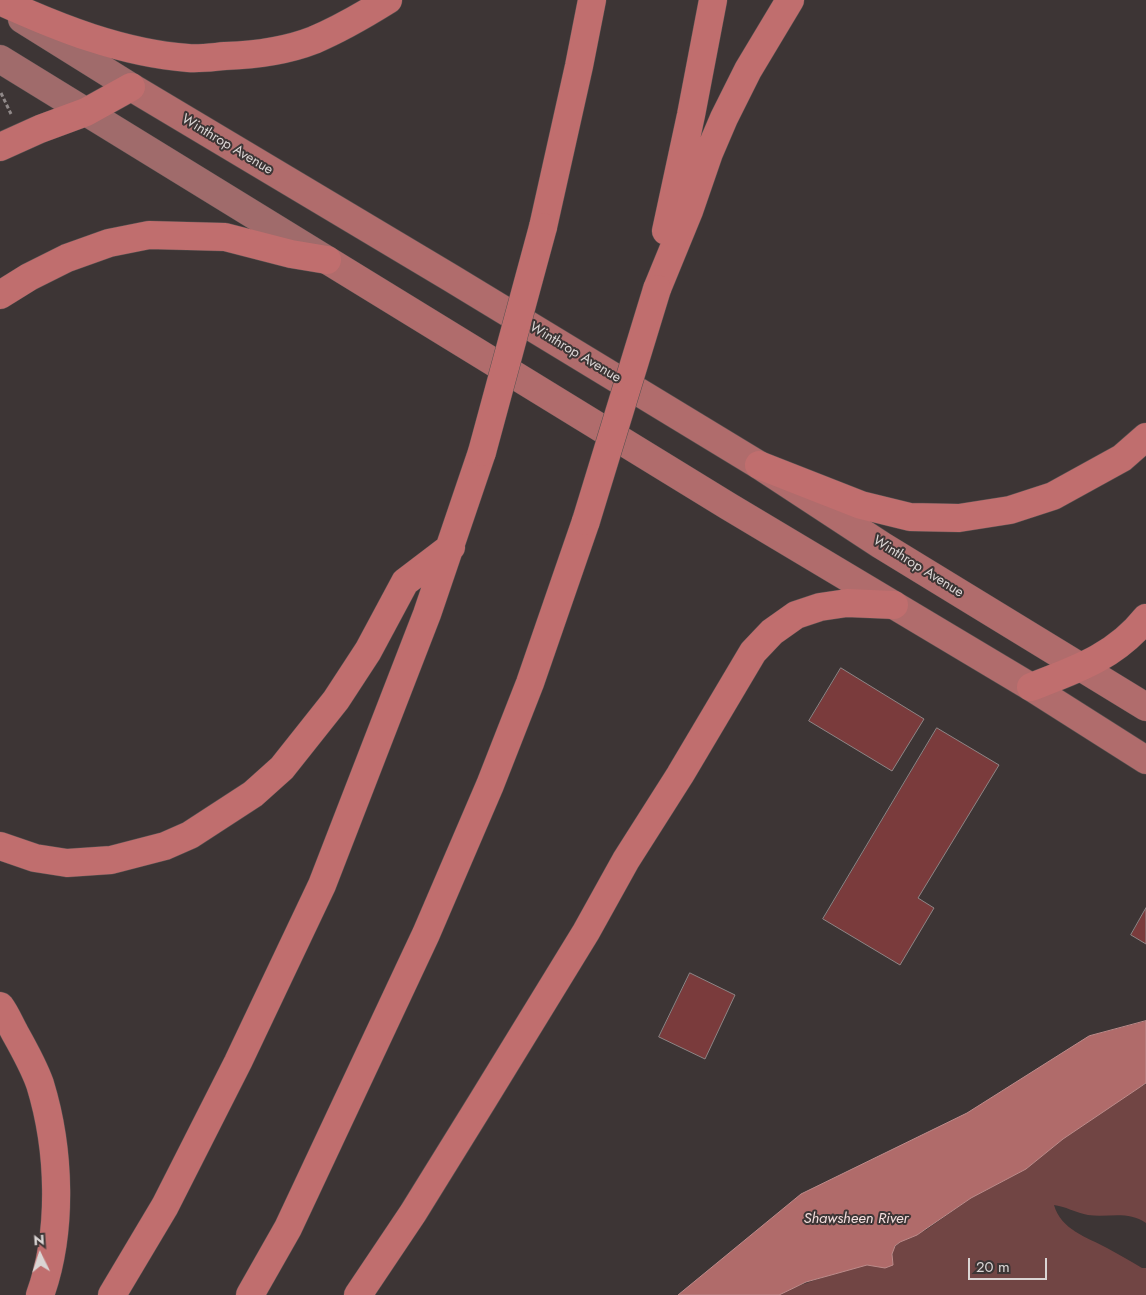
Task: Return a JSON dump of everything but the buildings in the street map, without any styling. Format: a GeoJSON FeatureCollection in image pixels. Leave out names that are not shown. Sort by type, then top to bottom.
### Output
{"type":"FeatureCollection","features":[{"type":"Feature","properties":{"kind":"highway"},"geometry":{"type":"LineString","coordinates":[[0,3],[109,44],[151,54],[190,58],[240,56],[281,50],[314,40],[359,18],[388,0]]}},
{"type":"Feature","properties":{"kind":"highway"},"geometry":{"type":"LineString","coordinates":[[112,1295],[165,1206],[238,1062],[322,886],[427,614],[482,452],[543,227],[592,0]]}},
{"type":"Feature","properties":{"kind":"highway"},"geometry":{"type":"LineString","coordinates":[[657,289],[666,229],[691,114],[712,0]]}},
{"type":"Feature","properties":{"kind":"highway"},"geometry":{"type":"LineString","coordinates":[[250,1295],[288,1228],[426,934],[490,786],[530,683],[586,521],[657,289],[724,118],[748,70],[790,0]]}},
{"type":"Feature","properties":{"kind":"highway"},"geometry":{"type":"LineString","coordinates":[[0,147],[40,129],[86,112],[131,87]]}},
{"type":"Feature","properties":{"kind":"highway","name":"Winthrop Avenue"},"geometry":{"type":"LineString","coordinates":[[131,87],[759,465],[882,545],[1146,707]]}},
{"type":"Feature","properties":{"kind":"highway"},"geometry":{"type":"LineString","coordinates":[[0,295],[29,277],[67,258],[109,243],[149,235],[225,237],[291,254],[327,260],[728,506],[1031,688],[1146,760]]}},
{"type":"Feature","properties":{"kind":"highway"},"geometry":{"type":"LineString","coordinates":[[759,465],[861,505],[910,517],[959,518],[1010,510],[1053,496],[1122,458],[1146,437]]}},
{"type":"Feature","properties":{"kind":"highway"},"geometry":{"type":"LineString","coordinates":[[0,846],[35,858],[68,863],[111,860],[164,846],[190,835],[253,794],[282,768],[336,700],[368,651],[405,582],[450,547]]}},
{"type":"Feature","properties":{"kind":"highway"},"geometry":{"type":"LineString","coordinates":[[358,1295],[413,1213],[483,1100],[586,932],[626,860],[754,652],[772,632],[796,615],[820,607],[847,603],[894,605]]}},
{"type":"Feature","properties":{"kind":"highway"},"geometry":{"type":"LineString","coordinates":[[1031,688],[1108,654],[1135,632],[1146,618]]}},
{"type":"Feature","properties":{"kind":"highway"},"geometry":{"type":"LineString","coordinates":[[0,1006],[39,1082],[50,1121],[56,1211],[51,1253],[40,1295]]}},
{"type":"Feature","properties":{"kind":"main road","name":"Winthrop Avenue"},"geometry":{"type":"LineString","coordinates":[[0,3],[131,87]]}},
{"type":"Feature","properties":{"kind":"main road"},"geometry":{"type":"LineString","coordinates":[[0,59],[327,260]]}},
{"type":"Feature","properties":{"kind":"path"},"geometry":{"type":"LineString","coordinates":[[0,92],[14,120]]}},
{"type":"Feature","properties":{"kind":"shaded area"},"geometry":{"type":"Polygon","coordinates":[[[1146,1084],[1146,1223],[1132,1217],[1118,1215],[1088,1215],[1054,1205],[1062,1221],[1076,1232],[1142,1268],[1146,1268],[1146,1295],[777,1295],[808,1282],[862,1265],[890,1266],[893,1264],[892,1250],[900,1242],[926,1230],[971,1198],[1026,1169],[1063,1139],[1146,1084]]]}},
{"type":"Feature","properties":{"kind":"water","name":"Shawsheen River"},"geometry":{"type":"Polygon","coordinates":[[[1146,1021],[1146,1083],[1063,1139],[1026,1169],[971,1198],[917,1235],[900,1242],[895,1246],[892,1254],[893,1265],[885,1268],[867,1265],[806,1282],[779,1295],[678,1295],[801,1194],[967,1113],[1089,1036],[1146,1021]]]}}]}
